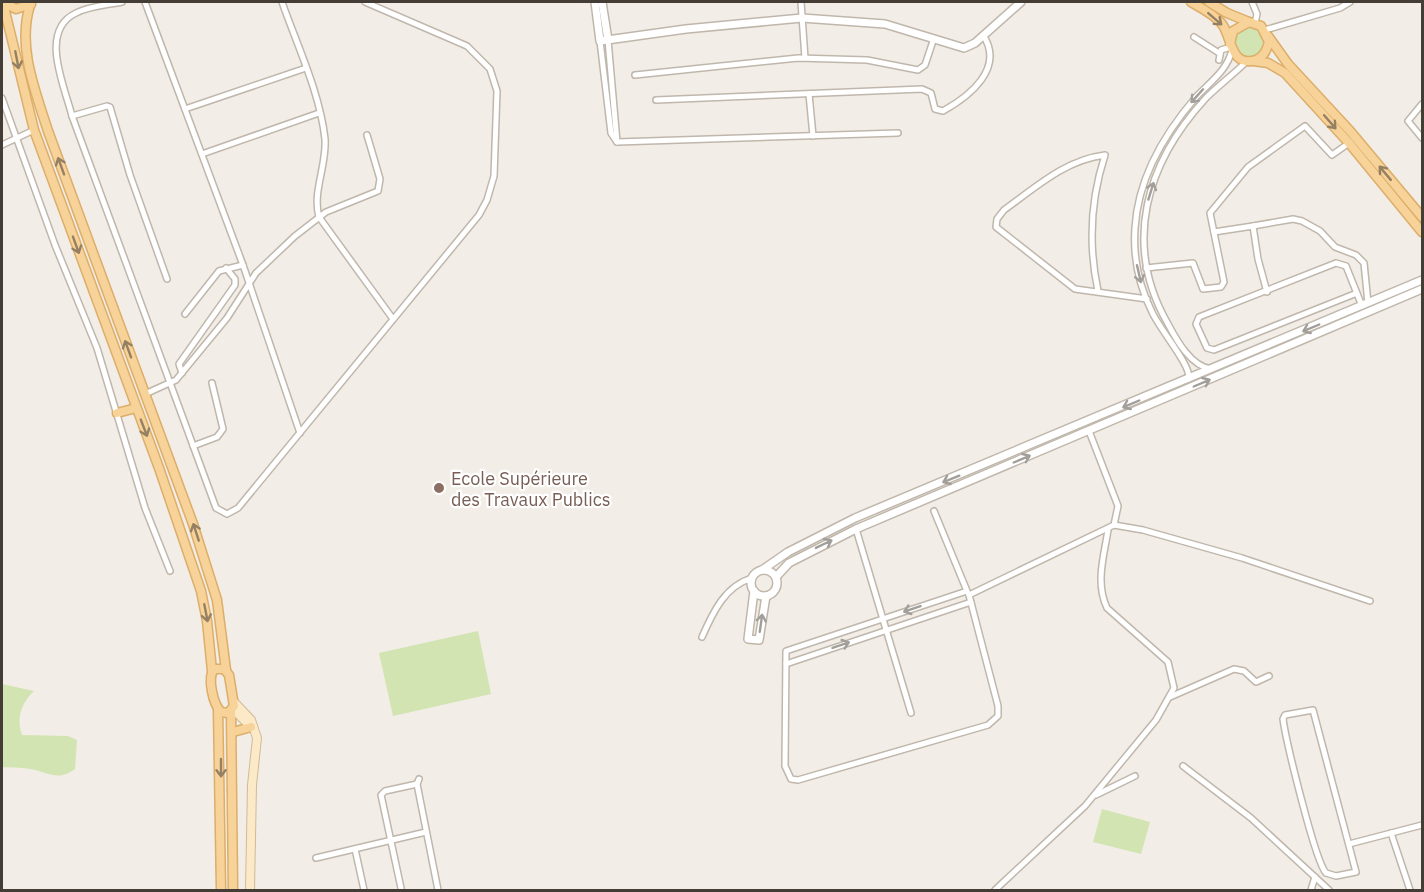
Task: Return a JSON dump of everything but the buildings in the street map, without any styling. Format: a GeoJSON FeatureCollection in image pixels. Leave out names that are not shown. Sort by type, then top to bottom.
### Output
{"type":"FeatureCollection","features":[{"type":"Feature","properties":{"kind":"main road"},"geometry":{"type":"LineString","coordinates":[[1191,2],[1222,24],[1236,56],[1268,63],[1285,73],[1349,143],[1422,232]]}},
{"type":"Feature","properties":{"kind":"main road"},"geometry":{"type":"LineString","coordinates":[[1209,2],[1267,33],[1288,64],[1350,131],[1422,218]]}},
{"type":"Feature","properties":{"kind":"main road"},"geometry":{"type":"LineString","coordinates":[[2,3],[16,9],[32,3]]}},
{"type":"Feature","properties":{"kind":"main road"},"geometry":{"type":"LineString","coordinates":[[2,3],[13,37],[34,130],[201,591],[207,621],[211,678],[218,709],[221,891]]}},
{"type":"Feature","properties":{"kind":"main road"},"geometry":{"type":"LineString","coordinates":[[32,3],[25,37],[32,80],[48,131],[213,583],[233,707],[233,891]]}},
{"type":"Feature","properties":{"kind":"main road"},"geometry":{"type":"LineString","coordinates":[[1231,47],[1233,31],[1252,23]]}},
{"type":"Feature","properties":{"kind":"main road"},"geometry":{"type":"LineString","coordinates":[[1251,61],[1265,54],[1267,33]]}},
{"type":"Feature","properties":{"kind":"main road"},"geometry":{"type":"LineString","coordinates":[[13,37],[25,37]]}},
{"type":"Feature","properties":{"kind":"main road"},"geometry":{"type":"LineString","coordinates":[[117,413],[136,408]]}},
{"type":"Feature","properties":{"kind":"main road"},"geometry":{"type":"LineString","coordinates":[[212,670],[218,668],[226,670]]}},
{"type":"Feature","properties":{"kind":"main road"},"geometry":{"type":"LineString","coordinates":[[218,709],[224,713],[233,707]]}},
{"type":"Feature","properties":{"kind":"main road"},"geometry":{"type":"LineString","coordinates":[[233,707],[254,729],[250,891]]}},
{"type":"Feature","properties":{"kind":"main road"},"geometry":{"type":"LineString","coordinates":[[233,732],[254,729]]}},
{"type":"Feature","properties":{"kind":"street"},"geometry":{"type":"LineString","coordinates":[[122,2],[78,11],[61,27],[56,50],[72,116],[170,384],[216,508],[226,514],[238,508],[479,215],[487,200],[494,176],[497,91],[484,60],[467,46],[365,2]]}},
{"type":"Feature","properties":{"kind":"street"},"geometry":{"type":"LineString","coordinates":[[145,2],[243,265],[300,433]]}},
{"type":"Feature","properties":{"kind":"street"},"geometry":{"type":"LineString","coordinates":[[282,2],[320,113],[325,149],[317,206],[319,217],[393,319]]}},
{"type":"Feature","properties":{"kind":"street"},"geometry":{"type":"LineString","coordinates":[[595,2],[604,41]]}},
{"type":"Feature","properties":{"kind":"street"},"geometry":{"type":"LineString","coordinates":[[602,2],[604,41],[617,142],[898,133]]}},
{"type":"Feature","properties":{"kind":"street"},"geometry":{"type":"LineString","coordinates":[[801,2],[805,58]]}},
{"type":"Feature","properties":{"kind":"street"},"geometry":{"type":"LineString","coordinates":[[604,41],[686,29],[802,18],[885,24],[964,48],[972,45],[1021,2]]}},
{"type":"Feature","properties":{"kind":"street"},"geometry":{"type":"LineString","coordinates":[[1267,33],[1340,8],[1350,2]]}},
{"type":"Feature","properties":{"kind":"street"},"geometry":{"type":"LineString","coordinates":[[1252,23],[1254,3]]}},
{"type":"Feature","properties":{"kind":"street"},"geometry":{"type":"LineString","coordinates":[[656,100],[925,89],[932,96],[935,109],[943,111],[976,89],[982,80],[991,55],[990,47],[983,35]]}},
{"type":"Feature","properties":{"kind":"street"},"geometry":{"type":"LineString","coordinates":[[635,75],[805,58],[866,59],[918,70],[925,65],[934,38]]}},
{"type":"Feature","properties":{"kind":"street"},"geometry":{"type":"LineString","coordinates":[[1194,38],[1219,53]]}},
{"type":"Feature","properties":{"kind":"street"},"geometry":{"type":"LineString","coordinates":[[1219,53],[1231,47]]}},
{"type":"Feature","properties":{"kind":"street"},"geometry":{"type":"LineString","coordinates":[[1189,380],[1189,368],[1161,329],[1136,265],[1137,213],[1145,179],[1157,150],[1168,132],[1225,67],[1231,47]]}},
{"type":"Feature","properties":{"kind":"street"},"geometry":{"type":"LineString","coordinates":[[1219,53],[1219,60]]}},
{"type":"Feature","properties":{"kind":"street"},"geometry":{"type":"LineString","coordinates":[[1213,369],[1198,364],[1172,331],[1157,304],[1146,268],[1143,230],[1146,209],[1159,167],[1184,124],[1207,98],[1251,61]]}},
{"type":"Feature","properties":{"kind":"street"},"geometry":{"type":"LineString","coordinates":[[185,109],[306,68]]}},
{"type":"Feature","properties":{"kind":"street"},"geometry":{"type":"LineString","coordinates":[[809,94],[813,136]]}},
{"type":"Feature","properties":{"kind":"street"},"geometry":{"type":"LineString","coordinates":[[2,98],[55,245],[81,304],[145,508],[170,571]]}},
{"type":"Feature","properties":{"kind":"street"},"geometry":{"type":"LineString","coordinates":[[1422,104],[1408,121],[1422,138]]}},
{"type":"Feature","properties":{"kind":"street"},"geometry":{"type":"LineString","coordinates":[[72,116],[105,106],[110,107],[130,175],[167,279]]}},
{"type":"Feature","properties":{"kind":"street"},"geometry":{"type":"LineString","coordinates":[[202,154],[320,113]]}},
{"type":"Feature","properties":{"kind":"street"},"geometry":{"type":"LineString","coordinates":[[1146,268],[1193,263],[1203,289],[1221,287],[1224,282],[1210,213],[1248,167],[1302,128],[1308,128],[1332,155],[1349,143]]}},
{"type":"Feature","properties":{"kind":"street"},"geometry":{"type":"LineString","coordinates":[[2,145],[34,130]]}},
{"type":"Feature","properties":{"kind":"street"},"geometry":{"type":"LineString","coordinates":[[145,394],[170,384],[182,373],[227,318],[249,283],[265,264],[319,217],[330,210],[373,195],[380,189],[380,179],[367,135]]}},
{"type":"Feature","properties":{"kind":"street"},"geometry":{"type":"LineString","coordinates":[[1098,291],[1091,259],[1091,224],[1095,191],[1106,155],[1080,160],[1062,168],[1004,210],[996,222],[998,230],[1075,289],[1147,298]]}},
{"type":"Feature","properties":{"kind":"street"},"geometry":{"type":"LineString","coordinates":[[1214,232],[1293,219],[1312,225],[1335,247],[1356,255],[1364,263],[1365,305]]}},
{"type":"Feature","properties":{"kind":"street"},"geometry":{"type":"LineString","coordinates":[[1253,226],[1258,259],[1267,292]]}},
{"type":"Feature","properties":{"kind":"street"},"geometry":{"type":"LineString","coordinates":[[1357,292],[1214,350],[1207,348],[1196,324],[1199,317],[1342,263],[1346,266],[1365,305]]}},
{"type":"Feature","properties":{"kind":"street"},"geometry":{"type":"LineString","coordinates":[[185,314],[217,273],[226,268],[243,265]]}},
{"type":"Feature","properties":{"kind":"street"},"geometry":{"type":"LineString","coordinates":[[182,373],[180,362],[235,285],[235,279],[226,268]]}},
{"type":"Feature","properties":{"kind":"street"},"geometry":{"type":"LineString","coordinates":[[702,636],[723,597],[743,581],[752,578],[788,552],[846,522],[1189,380],[1422,280]]}},
{"type":"Feature","properties":{"kind":"street"},"geometry":{"type":"LineString","coordinates":[[752,578],[754,591],[748,639],[759,640],[766,596],[776,589],[776,577],[789,563],[856,529],[1422,289]]}},
{"type":"Feature","properties":{"kind":"street"},"geometry":{"type":"LineString","coordinates":[[193,446],[217,437],[223,429],[212,383]]}},
{"type":"Feature","properties":{"kind":"street"},"geometry":{"type":"LineString","coordinates":[[934,511],[968,593],[998,706],[998,716],[988,724],[798,780],[791,779],[785,766],[786,651],[968,593],[1108,530],[1114,525],[1118,506],[1089,431]]}},
{"type":"Feature","properties":{"kind":"street"},"geometry":{"type":"LineString","coordinates":[[1114,525],[1143,530],[1242,558],[1370,601]]}},
{"type":"Feature","properties":{"kind":"street"},"geometry":{"type":"LineString","coordinates":[[856,529],[911,712]]}},
{"type":"Feature","properties":{"kind":"street"},"geometry":{"type":"LineString","coordinates":[[995,891],[1065,827],[1093,796],[1156,720],[1174,688],[1168,662],[1107,608],[1100,578],[1108,530]]}},
{"type":"Feature","properties":{"kind":"street"},"geometry":{"type":"LineString","coordinates":[[762,570],[770,571],[776,577]]}},
{"type":"Feature","properties":{"kind":"street"},"geometry":{"type":"LineString","coordinates":[[754,591],[766,596]]}},
{"type":"Feature","properties":{"kind":"street"},"geometry":{"type":"LineString","coordinates":[[786,664],[971,603]]}},
{"type":"Feature","properties":{"kind":"street"},"geometry":{"type":"LineString","coordinates":[[1170,697],[1234,669],[1244,671],[1256,682],[1269,676]]}},
{"type":"Feature","properties":{"kind":"street"},"geometry":{"type":"LineString","coordinates":[[1313,710],[1349,844],[1356,872],[1336,876],[1326,873],[1320,865],[1311,833],[1283,722],[1285,715],[1313,710]]}},
{"type":"Feature","properties":{"kind":"street"},"geometry":{"type":"LineString","coordinates":[[1183,766],[1231,801],[1329,891]]}},
{"type":"Feature","properties":{"kind":"street"},"geometry":{"type":"LineString","coordinates":[[1093,796],[1135,776]]}},
{"type":"Feature","properties":{"kind":"street"},"geometry":{"type":"LineString","coordinates":[[401,888],[381,795],[385,791],[418,781],[438,891]]}},
{"type":"Feature","properties":{"kind":"street"},"geometry":{"type":"LineString","coordinates":[[1349,844],[1422,825]]}},
{"type":"Feature","properties":{"kind":"street"},"geometry":{"type":"LineString","coordinates":[[316,858],[426,832]]}},
{"type":"Feature","properties":{"kind":"street"},"geometry":{"type":"LineString","coordinates":[[1391,833],[1410,891]]}},
{"type":"Feature","properties":{"kind":"street"},"geometry":{"type":"LineString","coordinates":[[355,849],[364,891]]}},
{"type":"Feature","properties":{"kind":"street"},"geometry":{"type":"LineString","coordinates":[[1311,891],[1315,877]]}},
{"type":"Feature","properties":{"kind":"green space"},"geometry":{"type":"Polygon","coordinates":[[[1249,27],[1260,31],[1264,42],[1260,53],[1249,57],[1238,53],[1234,42],[1238,31],[1249,27]]]}},
{"type":"Feature","properties":{"kind":"green space"},"geometry":{"type":"Polygon","coordinates":[[[478,631],[491,694],[393,716],[379,653],[478,631]]]}},
{"type":"Feature","properties":{"kind":"green space"},"geometry":{"type":"Polygon","coordinates":[[[2,684],[34,691],[21,712],[22,735],[68,736],[77,740],[75,769],[58,776],[27,768],[2,767],[2,684]]]}},
{"type":"Feature","properties":{"kind":"green space"},"geometry":{"type":"Polygon","coordinates":[[[1102,809],[1150,822],[1141,854],[1093,842],[1102,809]]]}},
{"type":"Feature","properties":{"kind":"place","name":"Ecole Supérieure des Travaux Publics"},"geometry":{"type":"Point","coordinates":[439,488]}}]}
